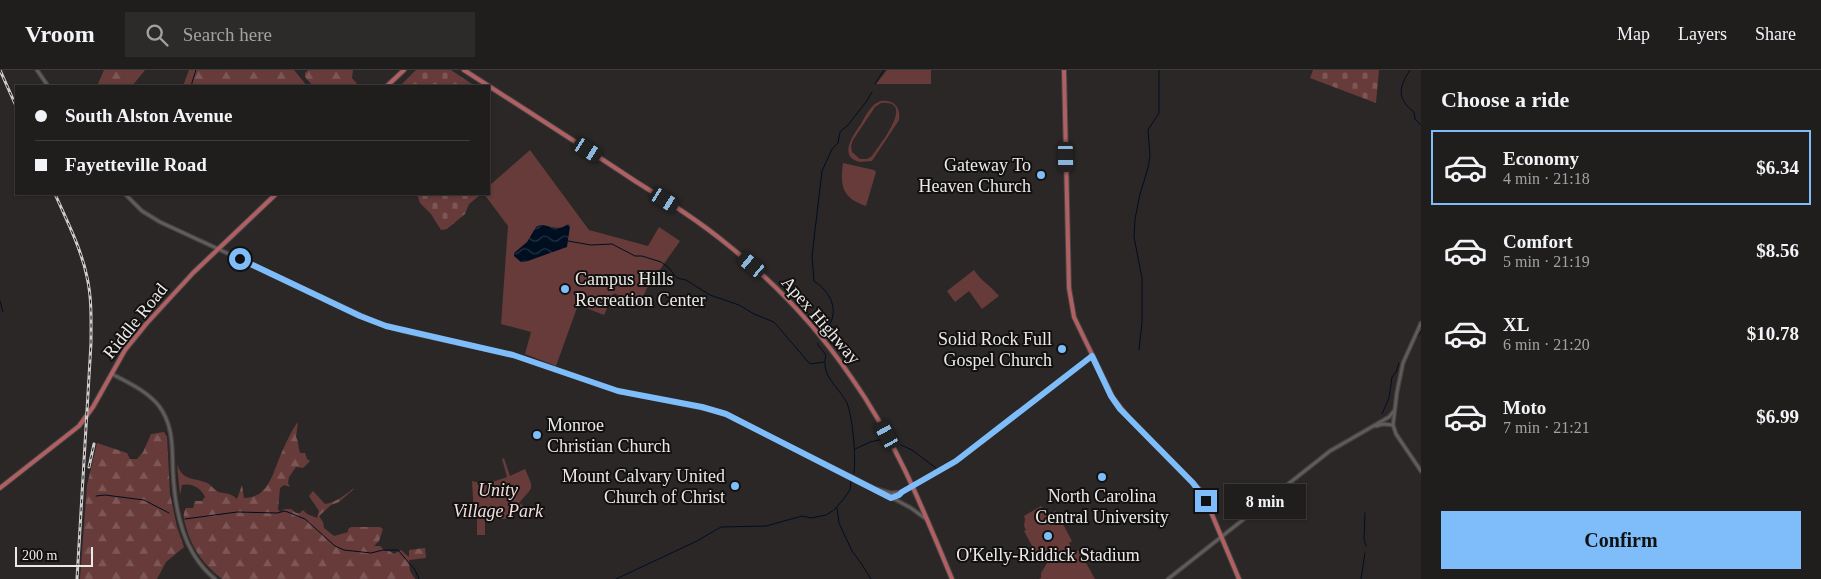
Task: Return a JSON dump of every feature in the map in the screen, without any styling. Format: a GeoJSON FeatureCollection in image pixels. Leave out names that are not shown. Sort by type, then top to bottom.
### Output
{"type":"FeatureCollection","features":[{"type":"Feature","properties":{"kind":"main road"},"geometry":{"type":"LineString","coordinates":[[388,85],[404,70]]}},
{"type":"Feature","properties":{"kind":"main road","name":"Apex Highway"},"geometry":{"type":"LineString","coordinates":[[464,70],[487,85]]}},
{"type":"Feature","properties":{"kind":"main road"},"geometry":{"type":"LineString","coordinates":[[1064,70],[1069,295],[1074,317],[1111,396],[1120,409],[1200,492],[1208,505],[1239,579]]}},
{"type":"Feature","properties":{"kind":"main road","name":"Apex Highway"},"geometry":{"type":"LineString","coordinates":[[490,87],[679,209],[728,245],[762,275],[808,322],[848,373],[882,425],[912,486],[952,579]]}},
{"type":"Feature","properties":{"kind":"main road","name":"Riddle Road"},"geometry":{"type":"LineString","coordinates":[[0,488],[78,426],[93,407],[125,350],[146,323],[218,249],[275,195]]}},
{"type":"Feature","properties":{"kind":"street"},"geometry":{"type":"LineString","coordinates":[[36,70],[47,85]]}},
{"type":"Feature","properties":{"kind":"street"},"geometry":{"type":"LineString","coordinates":[[126,195],[144,212],[351,312],[386,326],[513,355],[618,391],[702,407],[726,414],[874,488],[911,508],[927,520]]}},
{"type":"Feature","properties":{"kind":"street"},"geometry":{"type":"LineString","coordinates":[[1421,323],[1405,356],[1393,423],[1396,434],[1421,471]]}},
{"type":"Feature","properties":{"kind":"street"},"geometry":{"type":"LineString","coordinates":[[891,498],[956,461],[1092,356]]}},
{"type":"Feature","properties":{"kind":"street"},"geometry":{"type":"LineString","coordinates":[[111,373],[144,391],[156,403],[164,415],[171,434],[175,497],[184,534],[193,555],[215,579]]}},
{"type":"Feature","properties":{"kind":"street"},"geometry":{"type":"LineString","coordinates":[[1168,579],[1330,451],[1370,429],[1394,411]]}},
{"type":"Feature","properties":{"kind":"street"},"geometry":{"type":"LineString","coordinates":[[1382,421],[1393,423]]}},
{"type":"Feature","properties":{"kind":"street"},"geometry":{"type":"LineString","coordinates":[[1370,429],[1382,424],[1393,423]]}},
{"type":"Feature","properties":{"kind":"street"},"geometry":{"type":"LineString","coordinates":[[874,488],[891,493],[902,492]]}},
{"type":"Feature","properties":{"kind":"green space"},"geometry":{"type":"Polygon","coordinates":[[[104,70],[145,70],[133,85],[97,85],[104,70]]]}},
{"type":"Feature","properties":{"kind":"green space"},"geometry":{"type":"Polygon","coordinates":[[[189,70],[294,70],[306,85],[183,85],[189,70]]]}},
{"type":"Feature","properties":{"kind":"green space"},"geometry":{"type":"Polygon","coordinates":[[[308,70],[353,70],[352,78],[358,85],[312,85],[305,77],[305,73],[308,70]]]}},
{"type":"Feature","properties":{"kind":"green space"},"geometry":{"type":"Polygon","coordinates":[[[416,70],[451,70],[474,85],[401,85],[416,70]]]}},
{"type":"Feature","properties":{"kind":"green space"},"geometry":{"type":"Polygon","coordinates":[[[887,70],[931,70],[931,84],[876,84],[887,70]]]}},
{"type":"Feature","properties":{"kind":"green space"},"geometry":{"type":"Polygon","coordinates":[[[1313,70],[1379,70],[1376,103],[1310,78],[1313,70]]]}},
{"type":"Feature","properties":{"kind":"green space"},"geometry":{"type":"Polygon","coordinates":[[[890,101],[896,105],[899,112],[899,120],[872,161],[860,162],[849,155],[849,145],[867,114],[877,102],[890,101]],[[881,103],[875,107],[853,140],[852,152],[860,159],[867,159],[872,156],[893,124],[896,108],[891,104],[881,103]]]}},
{"type":"Feature","properties":{"kind":"green space"},"geometry":{"type":"Polygon","coordinates":[[[530,150],[589,230],[648,246],[659,227],[680,241],[647,288],[639,305],[614,293],[604,315],[578,305],[556,366],[525,354],[531,332],[501,324],[508,226],[485,195],[490,195],[490,185],[530,150]]]}},
{"type":"Feature","properties":{"kind":"green space"},"geometry":{"type":"Polygon","coordinates":[[[843,163],[876,172],[866,206],[852,199],[844,190],[842,178],[843,163]]]}},
{"type":"Feature","properties":{"kind":"green space"},"geometry":{"type":"Polygon","coordinates":[[[417,195],[479,196],[469,204],[465,214],[447,229],[441,230],[431,214],[420,203],[417,195]]]}},
{"type":"Feature","properties":{"kind":"green space"},"geometry":{"type":"Polygon","coordinates":[[[974,270],[999,296],[982,309],[969,291],[955,302],[947,291],[974,270]]]}},
{"type":"Feature","properties":{"kind":"green space"},"geometry":{"type":"Polygon","coordinates":[[[298,422],[296,437],[300,453],[305,453],[310,461],[303,468],[296,467],[289,477],[288,483],[290,487],[284,485],[280,488],[278,509],[280,512],[285,509],[291,509],[296,513],[300,513],[303,510],[317,518],[319,511],[309,496],[313,491],[325,504],[337,500],[355,488],[319,516],[324,528],[334,536],[348,532],[348,529],[351,527],[380,527],[383,529],[379,541],[374,546],[380,546],[385,551],[394,554],[401,550],[409,557],[409,550],[425,548],[426,558],[409,560],[410,571],[415,579],[222,579],[200,556],[189,535],[184,515],[186,508],[193,508],[195,501],[202,501],[205,497],[199,489],[189,485],[182,485],[180,495],[177,464],[187,477],[209,484],[218,491],[237,499],[242,485],[244,498],[257,495],[269,482],[286,442],[298,422]]]}},
{"type":"Feature","properties":{"kind":"green space"},"geometry":{"type":"Polygon","coordinates":[[[164,432],[167,437],[170,494],[177,527],[184,547],[166,562],[157,579],[80,579],[87,485],[97,443],[127,453],[130,459],[137,459],[143,452],[151,434],[164,432]]]}},
{"type":"Feature","properties":{"kind":"green space","name":"Unity Village Park"},"geometry":{"type":"Polygon","coordinates":[[[504,458],[510,476],[525,469],[531,488],[519,503],[533,513],[532,515],[517,505],[507,519],[485,518],[485,535],[477,535],[477,518],[474,516],[472,481],[485,483],[507,477],[502,459],[504,458]]]}},
{"type":"Feature","properties":{"kind":"green space","name":"O'Kelly-Riddick Stadium"},"geometry":{"type":"Polygon","coordinates":[[[1041,506],[1048,515],[1056,511],[1072,541],[1069,543],[1072,549],[1054,559],[1063,558],[1079,550],[1095,579],[1039,579],[1047,563],[1043,557],[1039,559],[1024,531],[1026,530],[1024,516],[1041,506]]]}},
{"type":"Feature","properties":{"kind":"water"},"geometry":{"type":"Polygon","coordinates":[[[568,224],[570,226],[567,247],[525,262],[521,262],[514,256],[514,253],[527,242],[536,227],[544,225],[561,228],[568,224]]]}},
{"type":"Feature","properties":{"kind":"waterway"},"geometry":{"type":"LineString","coordinates":[[191,85],[196,70]]}},
{"type":"Feature","properties":{"kind":"waterway"},"geometry":{"type":"LineString","coordinates":[[875,84],[884,70]]}},
{"type":"Feature","properties":{"kind":"waterway"},"geometry":{"type":"LineString","coordinates":[[1139,350],[1142,322],[1142,278],[1134,237],[1135,219],[1150,156],[1148,130],[1159,113],[1159,70]]}},
{"type":"Feature","properties":{"kind":"waterway"},"geometry":{"type":"LineString","coordinates":[[1410,70],[1402,86],[1401,95],[1407,106],[1414,112],[1415,119],[1421,125]]}},
{"type":"Feature","properties":{"kind":"waterway"},"geometry":{"type":"LineString","coordinates":[[825,333],[831,321],[833,307],[826,292],[814,281],[812,256],[822,171],[832,149],[838,143],[840,132],[848,125],[872,92]]}},
{"type":"Feature","properties":{"kind":"waterway"},"geometry":{"type":"LineString","coordinates":[[568,241],[591,245],[612,244],[635,256],[642,256],[661,262],[677,278],[686,280],[710,295],[739,305],[754,314],[774,322],[810,364],[824,362]]}},
{"type":"Feature","properties":{"kind":"waterway"},"geometry":{"type":"LineString","coordinates":[[0,301],[3,312]]}},
{"type":"Feature","properties":{"kind":"waterway"},"geometry":{"type":"LineString","coordinates":[[1418,336],[1421,332]]}},
{"type":"Feature","properties":{"kind":"waterway"},"geometry":{"type":"LineString","coordinates":[[818,343],[826,355],[825,362],[828,375],[844,397],[849,410],[855,458],[854,473]]}},
{"type":"Feature","properties":{"kind":"waterway"},"geometry":{"type":"LineString","coordinates":[[1382,414],[1389,398],[1392,377],[1399,363]]}},
{"type":"Feature","properties":{"kind":"waterway"},"geometry":{"type":"LineString","coordinates":[[855,449],[870,442],[884,439]]}},
{"type":"Feature","properties":{"kind":"waterway"},"geometry":{"type":"LineString","coordinates":[[901,445],[912,450],[936,468]]}},
{"type":"Feature","properties":{"kind":"waterway"},"geometry":{"type":"LineString","coordinates":[[616,579],[697,541],[721,527],[766,526],[802,516],[811,518],[826,515],[834,510],[842,501],[850,490],[851,481]]}},
{"type":"Feature","properties":{"kind":"waterway"},"geometry":{"type":"LineString","coordinates":[[96,496],[105,495],[144,500],[169,513]]}},
{"type":"Feature","properties":{"kind":"waterway"},"geometry":{"type":"LineString","coordinates":[[837,508],[839,523],[852,551],[871,579]]}},
{"type":"Feature","properties":{"kind":"waterway"},"geometry":{"type":"LineString","coordinates":[[185,519],[237,512],[277,513],[285,511],[305,519],[335,546],[344,550],[371,553],[383,550],[398,550],[415,570],[419,579]]}},
{"type":"Feature","properties":{"kind":"waterway"},"geometry":{"type":"LineString","coordinates":[[1365,513],[1364,539],[1366,546]]}},
{"type":"Feature","properties":{"kind":"waterway"},"geometry":{"type":"LineString","coordinates":[[1361,579],[1365,553]]}},
{"type":"Feature","properties":{"kind":"railway"},"geometry":{"type":"LineString","coordinates":[[0,70],[15,104]]}},
{"type":"Feature","properties":{"kind":"railway"},"geometry":{"type":"LineString","coordinates":[[55,195],[81,256],[89,285],[90,302],[91,343],[77,579]]}},
{"type":"Feature","properties":{"kind":"railway"},"geometry":{"type":"LineString","coordinates":[[89,467],[94,444]]}},
{"type":"Feature","properties":{"kind":"place","name":"Gateway To Heaven Church"},"geometry":{"type":"Point","coordinates":[1041,175]}},
{"type":"Feature","properties":{"kind":"place","name":"Campus Hills Recreation Center"},"geometry":{"type":"Point","coordinates":[565,289]}},
{"type":"Feature","properties":{"kind":"place","name":"Solid Rock Full Gospel Church"},"geometry":{"type":"Point","coordinates":[1062,349]}},
{"type":"Feature","properties":{"kind":"place","name":"Monroe Christian Church"},"geometry":{"type":"Point","coordinates":[537,435]}},
{"type":"Feature","properties":{"kind":"place","name":"North Carolina Central University"},"geometry":{"type":"Point","coordinates":[1102,477]}},
{"type":"Feature","properties":{"kind":"place","name":"Mount Calvary United Church of Christ"},"geometry":{"type":"Point","coordinates":[735,486]}},
{"type":"Feature","properties":{"kind":"place","name":"O'Kelly-Riddick Stadium"},"geometry":{"type":"Point","coordinates":[1048,536]}},
{"type":"Feature","properties":{"kind":"route"},"geometry":{"type":"LineString","coordinates":[[240,259],[378,324],[402,331],[488,348],[618,391],[702,407],[726,414],[891,498],[956,461],[1092,356],[1111,396],[1120,409],[1193,483],[1206,501]]}}]}
